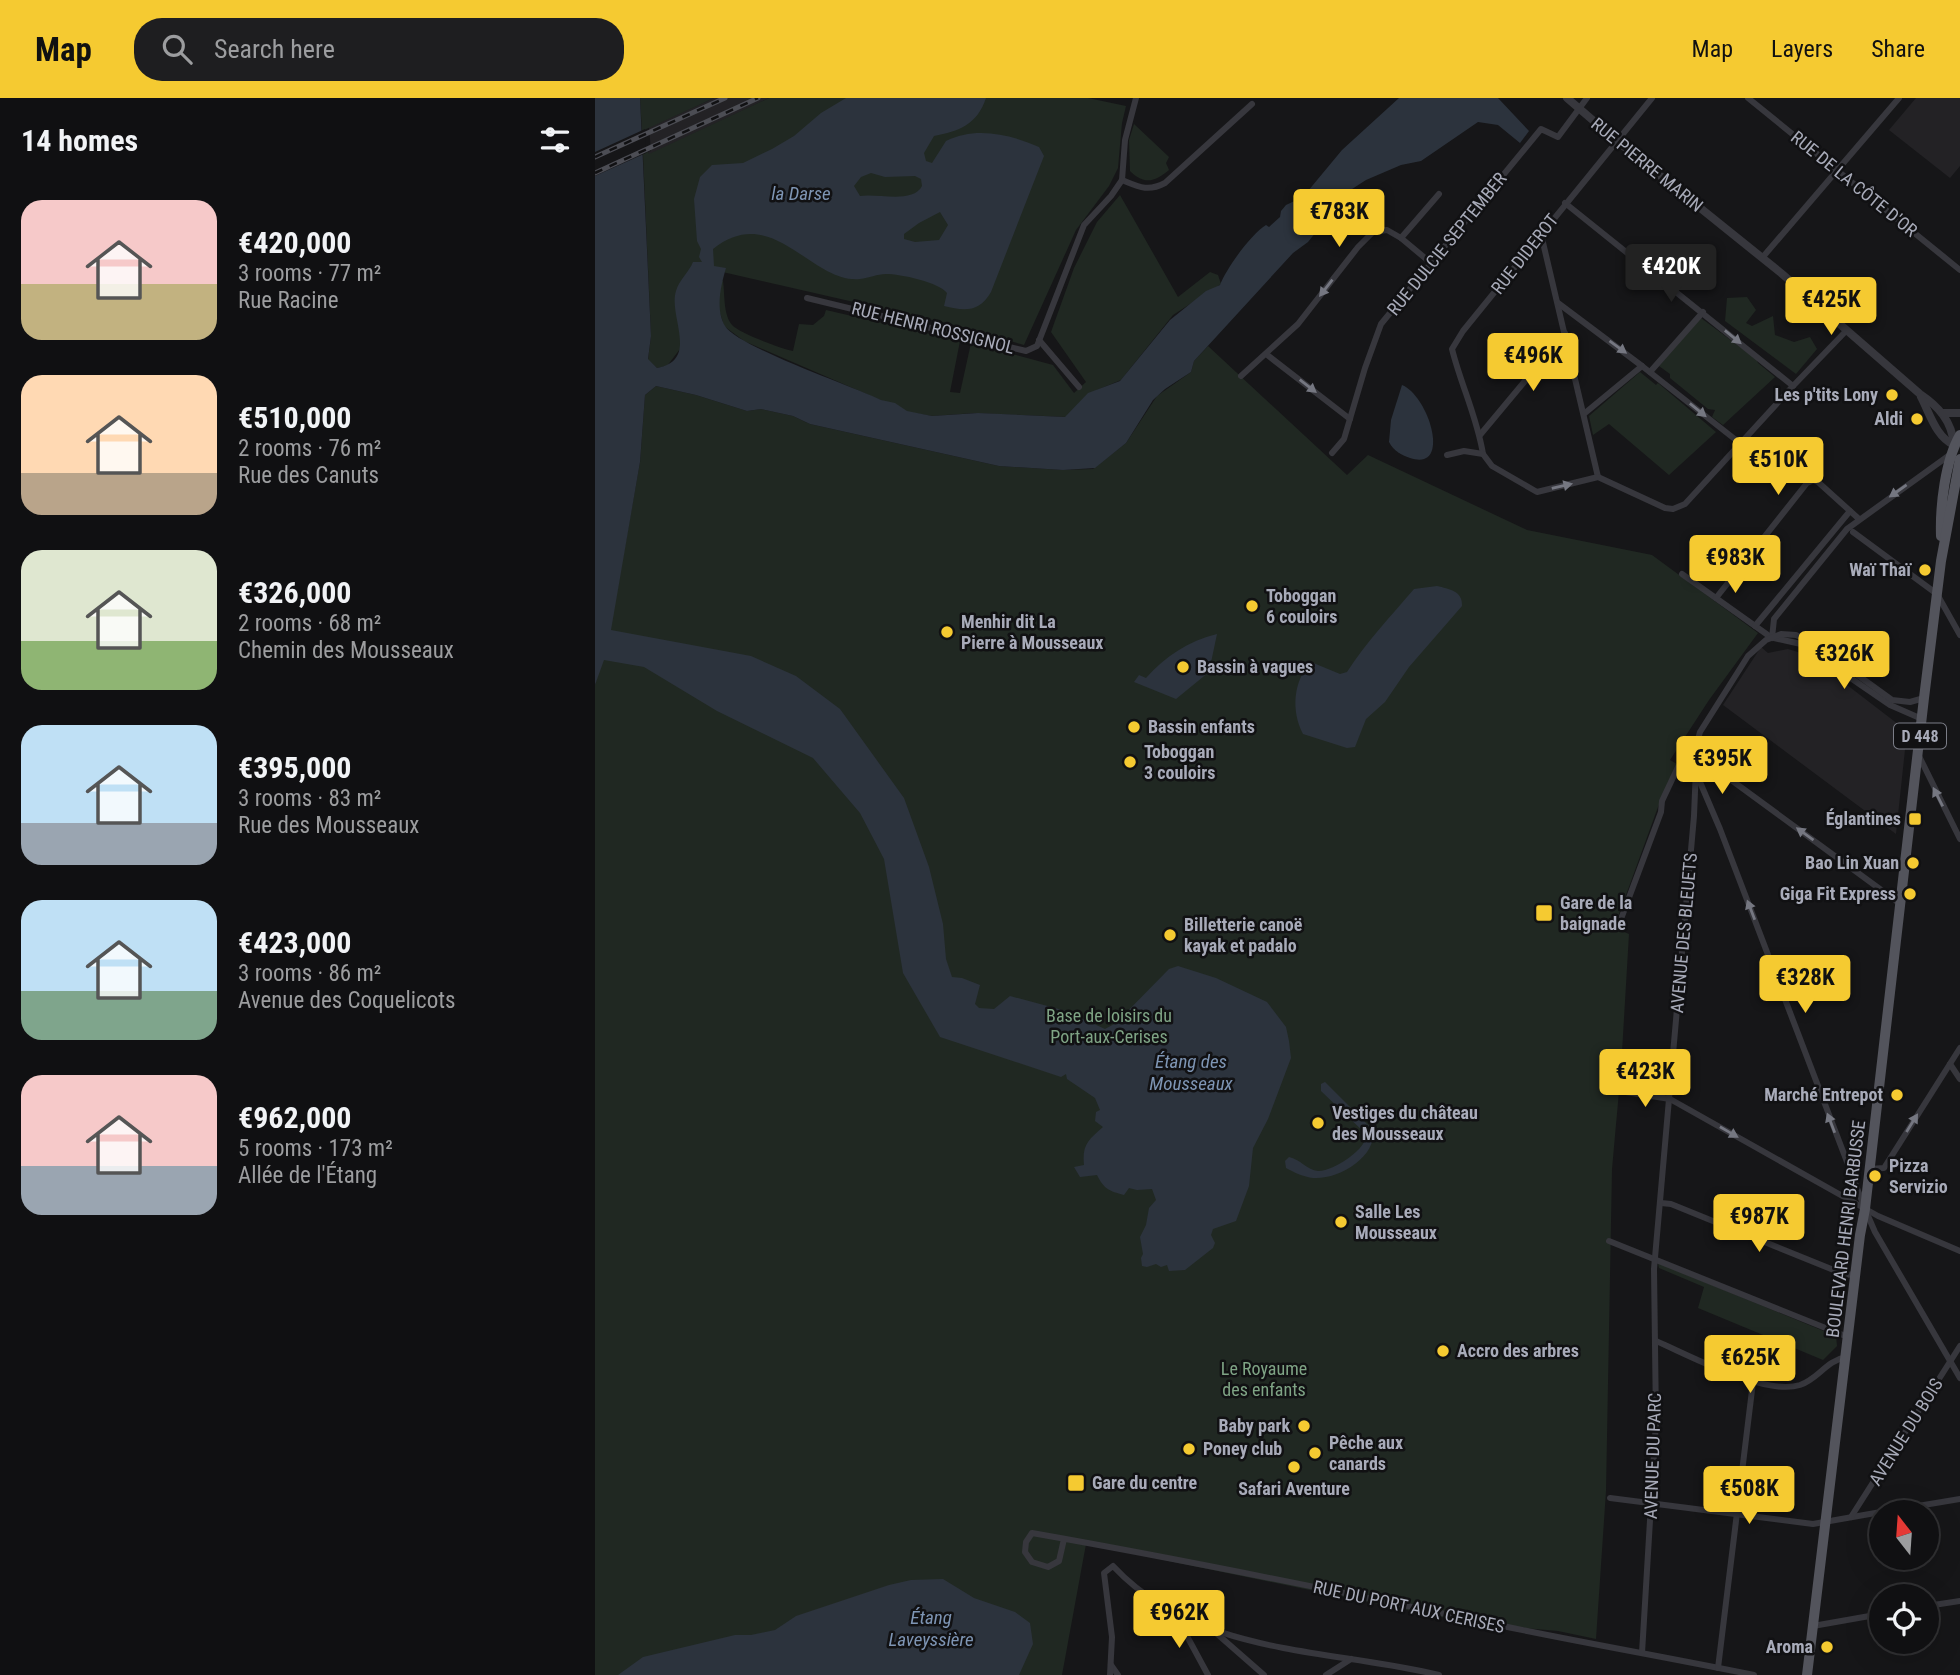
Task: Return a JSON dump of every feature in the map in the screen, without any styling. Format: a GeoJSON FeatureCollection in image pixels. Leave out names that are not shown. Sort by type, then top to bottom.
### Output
{"type":"FeatureCollection","features":[{"type":"Feature","properties":{"kind":"main road","name":"D 448"},"geometry":{"type":"LineString","coordinates":[[1899,907],[1941,561],[1958,447]]}},
{"type":"Feature","properties":{"kind":"main road","name":"D 448"},"geometry":{"type":"LineString","coordinates":[[1941,561],[1940,530],[1958,447]]}},
{"type":"Feature","properties":{"kind":"main road","name":"BOULEVARD HENRI BARBUSSE"},"geometry":{"type":"LineString","coordinates":[[1807,1675],[1865,1209],[1899,907]]}},
{"type":"Feature","properties":{"kind":"street"},"geometry":{"type":"LineString","coordinates":[[1136,98],[1125,140],[1122,180],[1144,189],[1165,183],[1252,104]]}},
{"type":"Feature","properties":{"kind":"street","name":"RUE PIERRE MARIN"},"geometry":{"type":"LineString","coordinates":[[1567,98],[1762,258],[1943,412]]}},
{"type":"Feature","properties":{"kind":"street"},"geometry":{"type":"LineString","coordinates":[[1579,109],[1587,98]]}},
{"type":"Feature","properties":{"kind":"street","name":"RUE DIDEROT"},"geometry":{"type":"LineString","coordinates":[[1483,454],[1479,427],[1459,380],[1452,349],[1463,331],[1652,98]]}},
{"type":"Feature","properties":{"kind":"street","name":"RUE DE LA CÔTE D'OR"},"geometry":{"type":"LineString","coordinates":[[1748,98],[1960,270]]}},
{"type":"Feature","properties":{"kind":"street"},"geometry":{"type":"LineString","coordinates":[[1762,258],[1899,98]]}},
{"type":"Feature","properties":{"kind":"street","name":"RUE DULCIE SEPTEMBER"},"geometry":{"type":"LineString","coordinates":[[1332,453],[1344,439],[1381,324],[1541,130],[1559,137],[1579,109]]}},
{"type":"Feature","properties":{"kind":"street","name":"RUE HENRI ROSSIGNOL"},"geometry":{"type":"LineString","coordinates":[[807,298],[1026,351],[1037,346],[1084,225],[1122,180]]}},
{"type":"Feature","properties":{"kind":"street"},"geometry":{"type":"LineString","coordinates":[[1401,238],[1439,194]]}},
{"type":"Feature","properties":{"kind":"street"},"geometry":{"type":"LineString","coordinates":[[1565,203],[1793,386]]}},
{"type":"Feature","properties":{"kind":"street"},"geometry":{"type":"LineString","coordinates":[[1241,376],[1298,324],[1358,247],[1373,232],[1387,230],[1431,263]]}},
{"type":"Feature","properties":{"kind":"street"},"geometry":{"type":"LineString","coordinates":[[1541,234],[1598,477]]}},
{"type":"Feature","properties":{"kind":"street"},"geometry":{"type":"LineString","coordinates":[[1558,303],[1741,444]]}},
{"type":"Feature","properties":{"kind":"street"},"geometry":{"type":"LineString","coordinates":[[1650,372],[1703,312]]}},
{"type":"Feature","properties":{"kind":"street"},"geometry":{"type":"LineString","coordinates":[[1447,455],[1464,451],[1483,454],[1492,466],[1537,492],[1598,477],[1665,509],[1673,509],[1685,504],[1846,331]]}},
{"type":"Feature","properties":{"kind":"street"},"geometry":{"type":"LineString","coordinates":[[1480,435],[1565,333]]}},
{"type":"Feature","properties":{"kind":"street"},"geometry":{"type":"LineString","coordinates":[[1039,340],[1079,387]]}},
{"type":"Feature","properties":{"kind":"street"},"geometry":{"type":"LineString","coordinates":[[1266,354],[1350,419]]}},
{"type":"Feature","properties":{"kind":"street"},"geometry":{"type":"LineString","coordinates":[[1585,414],[1642,366]]}},
{"type":"Feature","properties":{"kind":"street","name":"RUE PIERRE MARIN"},"geometry":{"type":"LineString","coordinates":[[1920,394],[1939,432],[1948,442],[1958,447]]}},
{"type":"Feature","properties":{"kind":"street"},"geometry":{"type":"LineString","coordinates":[[1943,412],[1960,414]]}},
{"type":"Feature","properties":{"kind":"street"},"geometry":{"type":"LineString","coordinates":[[1772,638],[1774,619],[1847,529],[1958,447],[1943,412]]}},
{"type":"Feature","properties":{"kind":"street"},"geometry":{"type":"LineString","coordinates":[[1716,598],[1807,483],[1813,480],[1818,482],[1859,519]]}},
{"type":"Feature","properties":{"kind":"street"},"geometry":{"type":"LineString","coordinates":[[1755,626],[1850,511]]}},
{"type":"Feature","properties":{"kind":"street"},"geometry":{"type":"LineString","coordinates":[[1853,532],[1937,594],[1960,635]]}},
{"type":"Feature","properties":{"kind":"street"},"geometry":{"type":"LineString","coordinates":[[1682,574],[1772,638],[1801,644],[1890,705],[1921,719]]}},
{"type":"Feature","properties":{"kind":"street"},"geometry":{"type":"LineString","coordinates":[[1772,638],[1788,634],[1804,637],[1892,700],[1910,702],[1924,698]]}},
{"type":"Feature","properties":{"kind":"street","name":"AVENUE DES BLEUETS"},"geometry":{"type":"LineString","coordinates":[[1655,1259],[1700,732],[1748,656],[1758,645],[1772,638]]}},
{"type":"Feature","properties":{"kind":"street"},"geometry":{"type":"LineString","coordinates":[[1917,754],[1960,839]]}},
{"type":"Feature","properties":{"kind":"street"},"geometry":{"type":"LineString","coordinates":[[1697,755],[1899,907]]}},
{"type":"Feature","properties":{"kind":"street"},"geometry":{"type":"LineString","coordinates":[[1618,926],[1661,812],[1662,801],[1678,767],[1697,775],[1875,1232],[1960,1378]]}},
{"type":"Feature","properties":{"kind":"street"},"geometry":{"type":"LineString","coordinates":[[1869,1169],[1884,1168],[1960,1048]]}},
{"type":"Feature","properties":{"kind":"street"},"geometry":{"type":"LineString","coordinates":[[1950,1064],[1960,1079]]}},
{"type":"Feature","properties":{"kind":"street"},"geometry":{"type":"LineString","coordinates":[[1626,1091],[1670,1099],[1865,1209],[1960,1251]]}},
{"type":"Feature","properties":{"kind":"street"},"geometry":{"type":"LineString","coordinates":[[1661,1203],[1671,1204],[1846,1275],[1856,1274]]}},
{"type":"Feature","properties":{"kind":"street"},"geometry":{"type":"LineString","coordinates":[[1609,1241],[1849,1337]]}},
{"type":"Feature","properties":{"kind":"street","name":"AVENUE DU PARC"},"geometry":{"type":"LineString","coordinates":[[1642,1653],[1656,1421],[1655,1259]]}},
{"type":"Feature","properties":{"kind":"street"},"geometry":{"type":"LineString","coordinates":[[1656,1341],[1753,1382],[1779,1388],[1809,1381],[1834,1360],[1846,1357]]}},
{"type":"Feature","properties":{"kind":"street","name":"AVENUE DU BOIS"},"geometry":{"type":"LineString","coordinates":[[1851,1517],[1960,1346]]}},
{"type":"Feature","properties":{"kind":"street"},"geometry":{"type":"LineString","coordinates":[[1718,1668],[1753,1382]]}},
{"type":"Feature","properties":{"kind":"street"},"geometry":{"type":"LineString","coordinates":[[1610,1498],[1813,1524],[1869,1514]]}},
{"type":"Feature","properties":{"kind":"street"},"geometry":{"type":"LineString","coordinates":[[1939,1502],[1960,1499]]}},
{"type":"Feature","properties":{"kind":"street","name":"RUE DU PORT AUX CERISES"},"geometry":{"type":"LineString","coordinates":[[1064,1539],[1059,1561],[1048,1567],[1032,1562],[1025,1552],[1026,1542],[1032,1533],[1064,1539],[1754,1675]]}},
{"type":"Feature","properties":{"kind":"street"},"geometry":{"type":"LineString","coordinates":[[1110,1675],[1112,1637],[1104,1573],[1113,1566],[1154,1601],[1215,1632],[1266,1645],[1439,1675]]}},
{"type":"Feature","properties":{"kind":"street"},"geometry":{"type":"LineString","coordinates":[[1939,1604],[1960,1601]]}},
{"type":"Feature","properties":{"kind":"street"},"geometry":{"type":"LineString","coordinates":[[1175,1614],[1208,1675]]}},
{"type":"Feature","properties":{"kind":"street"},"geometry":{"type":"LineString","coordinates":[[1813,1626],[1869,1616]]}},
{"type":"Feature","properties":{"kind":"street"},"geometry":{"type":"LineString","coordinates":[[1215,1632],[1264,1675]]}},
{"type":"Feature","properties":{"kind":"street"},"geometry":{"type":"LineString","coordinates":[[1326,1675],[1350,1659]]}},
{"type":"Feature","properties":{"kind":"street"},"geometry":{"type":"LineString","coordinates":[[1111,1665],[1118,1675]]}},
{"type":"Feature","properties":{"kind":"shaded area"},"geometry":{"type":"Polygon","coordinates":[[[714,98],[769,98],[649,155],[649,127],[714,98]]]}},
{"type":"Feature","properties":{"kind":"shaded area"},"geometry":{"type":"Polygon","coordinates":[[[1916,98],[1960,98],[1960,166],[1950,178],[1889,130],[1916,98]]]}},
{"type":"Feature","properties":{"kind":"shaded area"},"geometry":{"type":"Polygon","coordinates":[[[1761,647],[1768,653],[1788,649],[1808,655],[1907,731],[1896,834],[1723,705],[1761,647]]]}},
{"type":"Feature","properties":{"kind":"green space"},"geometry":{"type":"Polygon","coordinates":[[[640,98],[714,98],[642,131],[640,98]]]}},
{"type":"Feature","properties":{"kind":"green space"},"geometry":{"type":"Polygon","coordinates":[[[769,98],[1088,98],[1126,106],[1118,168],[1109,186],[1076,230],[1024,345],[963,327],[692,265],[680,328],[680,349],[667,366],[657,368],[648,360],[651,336],[643,154],[649,154],[769,98]]]}},
{"type":"Feature","properties":{"kind":"green space"},"geometry":{"type":"Polygon","coordinates":[[[1134,124],[1169,157],[1166,163],[1169,170],[1159,177],[1145,180],[1130,171],[1129,140],[1134,124]]]}},
{"type":"Feature","properties":{"kind":"green space"},"geometry":{"type":"Polygon","coordinates":[[[1120,195],[1178,297],[1210,272],[1218,275],[1221,284],[1173,315],[1121,380],[1097,390],[1066,417],[975,413],[932,416],[908,412],[744,341],[724,326],[718,306],[719,279],[723,281],[726,310],[732,325],[780,347],[793,351],[799,324],[813,325],[824,316],[826,310],[960,341],[950,392],[960,393],[971,343],[1053,365],[1074,393],[1086,382],[1051,332],[1074,268],[1097,222],[1120,195]]]}},
{"type":"Feature","properties":{"kind":"green space"},"geometry":{"type":"Polygon","coordinates":[[[1747,297],[1756,310],[1746,323],[1752,326],[1773,316],[1775,335],[1794,342],[1810,337],[1817,349],[1796,374],[1725,321],[1727,298],[1747,297]]]}},
{"type":"Feature","properties":{"kind":"green space"},"geometry":{"type":"Polygon","coordinates":[[[1701,318],[1756,359],[1775,377],[1723,425],[1712,417],[1715,410],[1708,409],[1659,366],[1701,318]]]}},
{"type":"Feature","properties":{"kind":"green space","name":"Base de loisirs du Port-aux-Cerises"},"geometry":{"type":"Polygon","coordinates":[[[1208,346],[1347,475],[1368,455],[1527,530],[1652,555],[1758,633],[1709,700],[1670,760],[1677,764],[1658,807],[1614,928],[1629,934],[1612,1169],[1606,1491],[1596,1639],[1558,1631],[1470,1623],[1086,1544],[1062,1675],[595,1675],[595,685],[610,630],[640,462],[645,395],[656,386],[747,411],[761,409],[793,416],[810,424],[999,466],[1093,469],[1126,443],[1157,396],[1191,372],[1194,361],[1208,346]]]}},
{"type":"Feature","properties":{"kind":"green space"},"geometry":{"type":"Polygon","coordinates":[[[1640,372],[1656,385],[1658,383],[1716,432],[1669,475],[1609,424],[1593,435],[1589,416],[1640,372]]]}},
{"type":"Feature","properties":{"kind":"green space"},"geometry":{"type":"Polygon","coordinates":[[[1658,1263],[1836,1336],[1837,1346],[1823,1360],[1698,1308],[1704,1287],[1659,1268],[1658,1263]]]}},
{"type":"Feature","properties":{"kind":"water"},"geometry":{"type":"Polygon","coordinates":[[[595,98],[640,98],[651,336],[648,359],[657,368],[670,363],[677,356],[680,347],[676,291],[693,262],[702,262],[699,257],[701,249],[697,241],[694,199],[700,177],[712,165],[743,163],[772,149],[846,98],[986,98],[972,121],[951,132],[934,136],[924,153],[926,161],[932,163],[946,141],[969,134],[1004,135],[1039,147],[1044,156],[991,292],[981,304],[970,309],[944,306],[947,293],[936,285],[919,279],[886,274],[860,279],[842,277],[773,239],[754,234],[735,237],[713,249],[714,266],[726,268],[720,312],[725,326],[734,335],[772,355],[881,400],[895,403],[907,411],[932,416],[978,413],[1065,417],[1088,393],[1120,381],[1170,320],[1206,291],[1220,285],[1233,261],[1253,236],[1280,217],[1286,205],[1303,197],[1342,150],[1399,98],[1498,98],[1529,131],[1520,143],[1498,125],[1478,122],[1421,161],[1401,165],[1366,180],[1349,191],[1308,242],[1293,253],[1194,361],[1191,372],[1153,400],[1126,443],[1095,468],[1063,470],[999,466],[810,424],[793,416],[761,409],[747,411],[656,386],[645,395],[640,462],[611,630],[751,656],[796,676],[840,709],[904,798],[929,867],[943,924],[946,959],[952,977],[980,985],[975,1004],[979,1008],[994,1009],[1010,996],[1066,1011],[1105,1029],[1116,1023],[1169,969],[1178,966],[1216,978],[1267,1002],[1286,1027],[1291,1058],[1268,1119],[1253,1148],[1249,1186],[1236,1221],[1213,1229],[1213,1248],[1185,1270],[1169,1271],[1167,1265],[1142,1266],[1140,1237],[1146,1225],[1149,1208],[1156,1200],[1152,1189],[1129,1188],[1124,1195],[1119,1194],[1105,1186],[1097,1175],[1080,1177],[1074,1167],[1084,1165],[1087,1143],[1103,1127],[1095,1121],[1096,1112],[1100,1110],[1095,1098],[1067,1079],[1066,1074],[1061,1077],[940,1037],[903,973],[884,859],[860,813],[813,758],[717,711],[644,667],[604,660],[595,685],[595,98]],[[871,173],[861,177],[854,186],[860,196],[911,195],[922,186],[921,179],[915,176],[885,177],[871,173]],[[940,212],[904,234],[904,239],[915,242],[939,240],[948,225],[940,212]]]}},
{"type":"Feature","properties":{"kind":"water"},"geometry":{"type":"Polygon","coordinates":[[[1402,385],[1421,403],[1432,431],[1433,444],[1430,454],[1423,459],[1404,456],[1389,442],[1391,420],[1402,385]]]}},
{"type":"Feature","properties":{"kind":"water"},"geometry":{"type":"Polygon","coordinates":[[[1437,586],[1458,594],[1462,606],[1409,667],[1385,702],[1366,719],[1355,747],[1347,748],[1303,734],[1297,716],[1297,687],[1311,662],[1340,674],[1347,672],[1370,640],[1414,589],[1437,586]]]}},
{"type":"Feature","properties":{"kind":"water","name":"Bassin à vagues"},"geometry":{"type":"Polygon","coordinates":[[[1217,634],[1209,672],[1176,699],[1134,682],[1139,675],[1146,678],[1161,663],[1187,645],[1217,634]]]}},
{"type":"Feature","properties":{"kind":"water"},"geometry":{"type":"Polygon","coordinates":[[[1325,1082],[1373,1130],[1373,1140],[1369,1149],[1354,1165],[1333,1175],[1313,1178],[1286,1168],[1285,1161],[1289,1157],[1318,1171],[1332,1168],[1362,1146],[1366,1134],[1321,1091],[1321,1084],[1325,1082]]]}},
{"type":"Feature","properties":{"kind":"water","name":"Étang Laveyssière"},"geometry":{"type":"Polygon","coordinates":[[[943,1579],[974,1598],[1015,1612],[1030,1623],[1033,1644],[1019,1675],[618,1675],[643,1657],[735,1635],[775,1630],[796,1616],[889,1585],[911,1580],[943,1579]]]}},
{"type":"Feature","properties":{"kind":"pier"},"geometry":{"type":"Polygon","coordinates":[[[645,129],[646,153],[595,176],[595,152],[645,129]]]}},
{"type":"Feature","properties":{"kind":"railway"},"geometry":{"type":"LineString","coordinates":[[595,157],[725,98]]}},
{"type":"Feature","properties":{"kind":"railway"},"geometry":{"type":"LineString","coordinates":[[595,173],[758,98]]}},
{"type":"Feature","properties":{"kind":"place","name":"Les p'tits Lony"},"geometry":{"type":"Point","coordinates":[1892,395]}},
{"type":"Feature","properties":{"kind":"place","name":"Aldi"},"geometry":{"type":"Point","coordinates":[1917,419]}},
{"type":"Feature","properties":{"kind":"place","name":"Waï Thaï"},"geometry":{"type":"Point","coordinates":[1925,570]}},
{"type":"Feature","properties":{"kind":"place","name":"Toboggan 6 couloirs"},"geometry":{"type":"Point","coordinates":[1252,606]}},
{"type":"Feature","properties":{"kind":"place","name":"Menhir dit La Pierre à Mousseaux"},"geometry":{"type":"Point","coordinates":[947,632]}},
{"type":"Feature","properties":{"kind":"place","name":"Bassin à vagues"},"geometry":{"type":"Point","coordinates":[1183,667]}},
{"type":"Feature","properties":{"kind":"place","name":"Bassin enfants"},"geometry":{"type":"Point","coordinates":[1134,727]}},
{"type":"Feature","properties":{"kind":"place","name":"Toboggan 3 couloirs"},"geometry":{"type":"Point","coordinates":[1130,762]}},
{"type":"Feature","properties":{"kind":"place","name":"Églantines"},"geometry":{"type":"Point","coordinates":[1915,819]}},
{"type":"Feature","properties":{"kind":"place","name":"Bao Lin Xuan"},"geometry":{"type":"Point","coordinates":[1913,863]}},
{"type":"Feature","properties":{"kind":"place","name":"Giga Fit Express"},"geometry":{"type":"Point","coordinates":[1910,894]}},
{"type":"Feature","properties":{"kind":"place","name":"Gare de la baignade"},"geometry":{"type":"Point","coordinates":[1544,913]}},
{"type":"Feature","properties":{"kind":"place","name":"Billetterie canoë kayak et padalo"},"geometry":{"type":"Point","coordinates":[1170,935]}},
{"type":"Feature","properties":{"kind":"place","name":"Marché Entrepot"},"geometry":{"type":"Point","coordinates":[1897,1095]}},
{"type":"Feature","properties":{"kind":"place","name":"Vestiges du château des Mousseaux"},"geometry":{"type":"Point","coordinates":[1318,1123]}},
{"type":"Feature","properties":{"kind":"place","name":"Pizza Servizio"},"geometry":{"type":"Point","coordinates":[1875,1176]}},
{"type":"Feature","properties":{"kind":"place","name":"Salle Les Mousseaux"},"geometry":{"type":"Point","coordinates":[1341,1222]}},
{"type":"Feature","properties":{"kind":"place","name":"Accro des arbres"},"geometry":{"type":"Point","coordinates":[1443,1351]}},
{"type":"Feature","properties":{"kind":"place","name":"Baby park"},"geometry":{"type":"Point","coordinates":[1304,1426]}},
{"type":"Feature","properties":{"kind":"place","name":"Poney club"},"geometry":{"type":"Point","coordinates":[1189,1449]}},
{"type":"Feature","properties":{"kind":"place","name":"Pêche aux canards"},"geometry":{"type":"Point","coordinates":[1315,1453]}},
{"type":"Feature","properties":{"kind":"place","name":"Safari Aventure"},"geometry":{"type":"Point","coordinates":[1294,1467]}},
{"type":"Feature","properties":{"kind":"place","name":"Gare du centre"},"geometry":{"type":"Point","coordinates":[1076,1483]}},
{"type":"Feature","properties":{"kind":"place","name":"Aroma"},"geometry":{"type":"Point","coordinates":[1827,1647]}},
{"type":"Feature","properties":{"kind":"water label","name":"la Darse"},"geometry":{"type":"Point","coordinates":[801,193]}},
{"type":"Feature","properties":{"kind":"water label","name":"Étang des Mousseaux"},"geometry":{"type":"Point","coordinates":[1191,1072]}},
{"type":"Feature","properties":{"kind":"park label","name":"Le Royaume des enfants"},"geometry":{"type":"Point","coordinates":[1264,1379]}}]}
